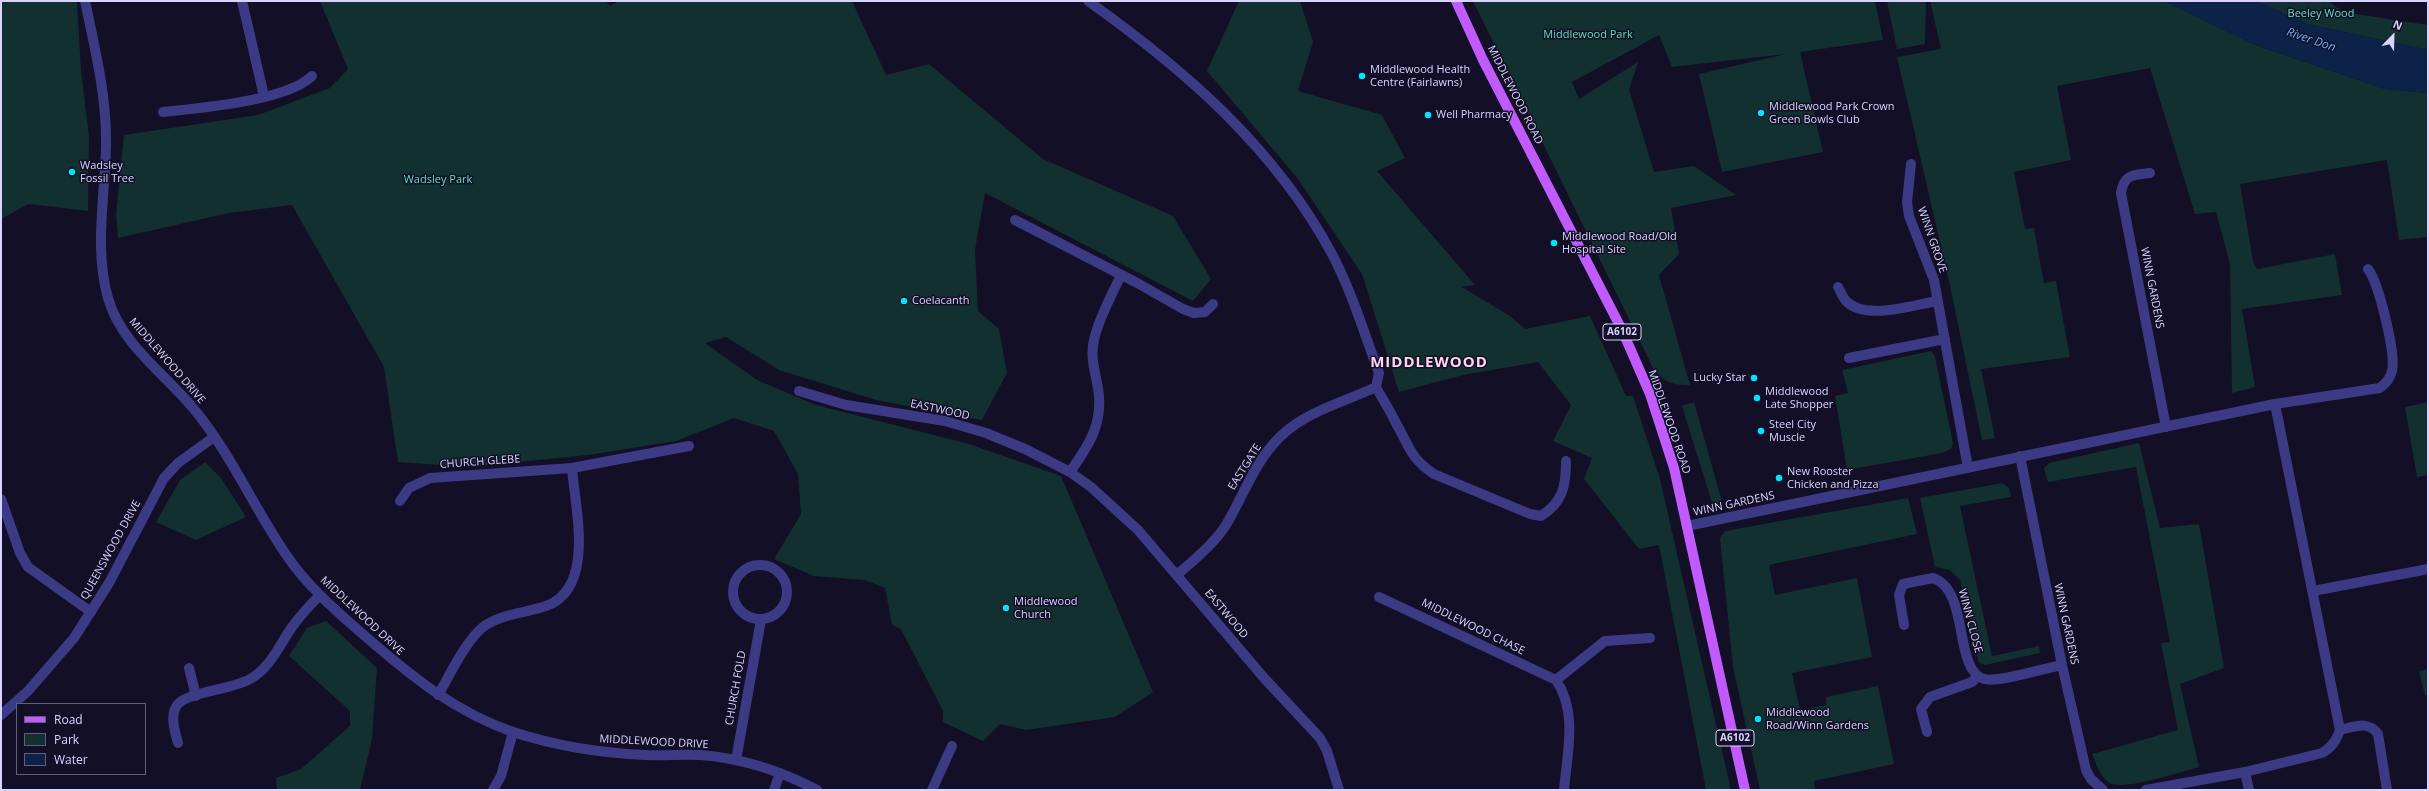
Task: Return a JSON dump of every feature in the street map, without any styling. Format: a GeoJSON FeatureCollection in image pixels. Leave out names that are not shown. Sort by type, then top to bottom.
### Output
{"type":"FeatureCollection","features":[{"type":"Feature","properties":{"kind":"main road","name":"MIDDLEWOOD ROAD"},"geometry":{"type":"LineString","coordinates":[[1456,1],[1483,60],[1622,330],[1650,394],[1674,468],[1745,790]]}},
{"type":"Feature","properties":{"kind":"street","name":"MIDDLEWOOD DRIVE"},"geometry":{"type":"LineString","coordinates":[[86,1],[104,98],[106,148],[101,263],[103,281],[118,323],[133,344],[194,408],[214,437],[286,554],[320,595],[406,672],[438,695],[484,720],[513,732],[574,748],[647,756],[700,755],[736,760],[780,773],[817,790]]}},
{"type":"Feature","properties":{"kind":"street"},"geometry":{"type":"LineString","coordinates":[[242,1],[264,96]]}},
{"type":"Feature","properties":{"kind":"street"},"geometry":{"type":"LineString","coordinates":[[1088,1],[1159,53],[1221,108],[1258,148],[1298,198],[1332,255],[1347,286],[1379,373],[1376,387],[1398,427],[1405,444],[1421,465],[1434,474],[1530,514],[1541,516],[1552,510],[1562,496],[1566,481],[1566,461]]}},
{"type":"Feature","properties":{"kind":"street"},"geometry":{"type":"LineString","coordinates":[[163,112],[218,105],[293,89],[304,85],[312,76]]}},
{"type":"Feature","properties":{"kind":"street","name":"WINN GROVE"},"geometry":{"type":"LineString","coordinates":[[1911,164],[1907,202],[1909,216],[1924,250],[1937,301],[1968,468]]}},
{"type":"Feature","properties":{"kind":"street","name":"WINN GARDENS"},"geometry":{"type":"LineString","coordinates":[[2150,173],[2131,175],[2123,183],[2122,193],[2166,427]]}},
{"type":"Feature","properties":{"kind":"street"},"geometry":{"type":"LineString","coordinates":[[1015,220],[1122,274],[1183,309],[1194,313],[1205,312],[1213,304]]}},
{"type":"Feature","properties":{"kind":"street","name":"WINN GARDENS"},"geometry":{"type":"LineString","coordinates":[[1687,526],[2275,404],[2380,388],[2388,382],[2393,361],[2378,291],[2374,278],[2368,269]]}},
{"type":"Feature","properties":{"kind":"street"},"geometry":{"type":"LineString","coordinates":[[1070,472],[1090,443],[1097,428],[1100,409],[1092,357],[1094,339],[1122,274]]}},
{"type":"Feature","properties":{"kind":"street"},"geometry":{"type":"LineString","coordinates":[[1838,288],[1845,300],[1862,310],[1878,311],[1937,301]]}},
{"type":"Feature","properties":{"kind":"street"},"geometry":{"type":"LineString","coordinates":[[1849,358],[1945,339]]}},
{"type":"Feature","properties":{"kind":"street","name":"EASTGATE"},"geometry":{"type":"LineString","coordinates":[[1177,574],[1215,540],[1226,524],[1255,469],[1282,436],[1301,421],[1376,387]]}},
{"type":"Feature","properties":{"kind":"street","name":"EASTWOOD"},"geometry":{"type":"LineString","coordinates":[[799,391],[846,405],[945,421],[986,433],[1026,449],[1070,472],[1091,487],[1138,530],[1265,679],[1320,738],[1327,751],[1338,790]]}},
{"type":"Feature","properties":{"kind":"street"},"geometry":{"type":"LineString","coordinates":[[2146,790],[2245,772],[2322,753],[2331,748],[2340,730],[2275,404]]}},
{"type":"Feature","properties":{"kind":"street","name":"QUEENSWOOD DRIVE"},"geometry":{"type":"LineString","coordinates":[[1,715],[28,691],[74,638],[109,584],[164,478],[178,463],[214,437]]}},
{"type":"Feature","properties":{"kind":"street","name":"CHURCH GLEBE"},"geometry":{"type":"LineString","coordinates":[[400,501],[409,488],[430,478],[572,468],[689,446]]}},
{"type":"Feature","properties":{"kind":"street","name":"WINN GARDENS"},"geometry":{"type":"LineString","coordinates":[[2020,456],[2062,665],[2086,770],[2100,789]]}},
{"type":"Feature","properties":{"kind":"street"},"geometry":{"type":"LineString","coordinates":[[438,695],[473,638],[483,627],[497,619],[548,606],[560,598],[569,587],[577,573],[580,550],[572,468]]}},
{"type":"Feature","properties":{"kind":"street"},"geometry":{"type":"LineString","coordinates":[[1,500],[20,553],[28,567],[91,612]]}},
{"type":"Feature","properties":{"kind":"street"},"geometry":{"type":"LineString","coordinates":[[757,565],[763,565],[778,572],[785,582],[787,592],[783,606],[777,614],[761,620],[741,612],[733,596],[736,579],[741,572],[757,565]]}},
{"type":"Feature","properties":{"kind":"street"},"geometry":{"type":"LineString","coordinates":[[2313,591],[2428,569]]}},
{"type":"Feature","properties":{"kind":"street","name":"WINN CLOSE"},"geometry":{"type":"LineString","coordinates":[[1904,625],[1899,595],[1903,584],[1927,578],[1939,580],[1948,586],[1970,668],[1978,676]]}},
{"type":"Feature","properties":{"kind":"street"},"geometry":{"type":"LineString","coordinates":[[178,743],[174,714],[177,705],[183,700],[221,690],[254,677],[264,668],[292,628],[320,595]]}},
{"type":"Feature","properties":{"kind":"street","name":"MIDDLEWOOD CHASE"},"geometry":{"type":"LineString","coordinates":[[1379,597],[1556,680]]}},
{"type":"Feature","properties":{"kind":"street","name":"CHURCH FOLD"},"geometry":{"type":"LineString","coordinates":[[736,760],[761,620]]}},
{"type":"Feature","properties":{"kind":"street"},"geometry":{"type":"LineString","coordinates":[[1564,790],[1569,733],[1569,707],[1564,691],[1556,680],[1605,641],[1650,638]]}},
{"type":"Feature","properties":{"kind":"street"},"geometry":{"type":"LineString","coordinates":[[1927,732],[1921,709],[1925,700],[1930,697],[1972,682],[1978,676],[1985,679],[2002,678],[2062,665]]}},
{"type":"Feature","properties":{"kind":"street"},"geometry":{"type":"LineString","coordinates":[[189,668],[196,696]]}},
{"type":"Feature","properties":{"kind":"street"},"geometry":{"type":"LineString","coordinates":[[2340,730],[2367,724],[2373,727],[2378,734],[2387,790]]}},
{"type":"Feature","properties":{"kind":"street"},"geometry":{"type":"LineString","coordinates":[[493,790],[501,776],[513,732]]}},
{"type":"Feature","properties":{"kind":"street"},"geometry":{"type":"LineString","coordinates":[[932,790],[952,746]]}},
{"type":"Feature","properties":{"kind":"street"},"geometry":{"type":"LineString","coordinates":[[2245,772],[2249,790]]}},
{"type":"Feature","properties":{"kind":"street"},"geometry":{"type":"LineString","coordinates":[[774,790],[780,773]]}},
{"type":"Feature","properties":{"kind":"green space"},"geometry":{"type":"Polygon","coordinates":[[[1,1],[77,2],[81,71],[89,136],[88,211],[29,204],[1,219],[1,1]]]}},
{"type":"Feature","properties":{"kind":"green space","name":"Wadsley Park"},"geometry":{"type":"Polygon","coordinates":[[[320,1],[606,1],[610,6],[619,1],[852,1],[886,75],[929,64],[1043,159],[1173,216],[1211,279],[1193,301],[985,193],[975,250],[978,311],[999,329],[1007,373],[982,420],[876,400],[779,370],[726,337],[705,343],[757,380],[816,405],[969,444],[1061,476],[1153,692],[1115,717],[1026,730],[1000,724],[983,741],[943,722],[943,711],[901,629],[892,625],[885,588],[865,580],[814,576],[774,559],[801,514],[798,474],[774,431],[734,418],[676,441],[588,455],[468,467],[398,462],[384,367],[292,205],[229,213],[118,238],[116,215],[124,135],[258,115],[330,88],[348,69],[320,1]]]}},
{"type":"Feature","properties":{"kind":"green space"},"geometry":{"type":"Polygon","coordinates":[[[1239,1],[1300,1],[1313,42],[1298,91],[1382,115],[1405,158],[1377,171],[1475,285],[1462,287],[1510,316],[1525,329],[1590,316],[1626,396],[1633,396],[1660,479],[1731,790],[1706,790],[1659,545],[1639,549],[1584,479],[1592,458],[1553,441],[1571,405],[1538,362],[1463,375],[1399,392],[1362,274],[1298,179],[1207,71],[1239,1]]]}},
{"type":"Feature","properties":{"kind":"green space","name":"Middlewood Park"},"geometry":{"type":"Polygon","coordinates":[[[1473,1],[1875,1],[1883,40],[1800,52],[1823,152],[1722,172],[1699,74],[1786,54],[1672,67],[1659,35],[1572,82],[1579,99],[1638,62],[1629,90],[1654,172],[1694,166],[1736,195],[1671,208],[1679,254],[1659,275],[1690,385],[1670,382],[1662,378],[1654,370],[1473,1]]]}},
{"type":"Feature","properties":{"kind":"green space"},"geometry":{"type":"Polygon","coordinates":[[[1887,1],[1926,1],[1925,44],[1897,49],[1887,1]]]}},
{"type":"Feature","properties":{"kind":"green space"},"geometry":{"type":"Polygon","coordinates":[[[1930,1],[2164,1],[2258,46],[2385,89],[2428,93],[2428,237],[2399,240],[2387,160],[2240,184],[2253,261],[2257,269],[2335,254],[2342,295],[2242,309],[2255,387],[2232,393],[2230,264],[2216,212],[2195,214],[2150,68],[2057,86],[2071,160],[2014,172],[2025,229],[2034,228],[2044,283],[2056,281],[2070,357],[1981,369],[1995,438],[1982,440],[1949,281],[1897,57],[1941,49],[1930,1]]]}},
{"type":"Feature","properties":{"kind":"green space","name":"Beeley Wood"},"geometry":{"type":"Polygon","coordinates":[[[2256,1],[2328,1],[2343,12],[2428,25],[2428,50],[2307,24],[2256,1]]]}},
{"type":"Feature","properties":{"kind":"green space"},"geometry":{"type":"Polygon","coordinates":[[[1931,351],[1935,357],[1953,443],[1951,449],[1942,453],[1847,470],[1835,396],[1848,393],[1842,370],[1931,351]]]}},
{"type":"Feature","properties":{"kind":"green space"},"geometry":{"type":"Polygon","coordinates":[[[1694,402],[1724,509],[1712,503],[1682,406],[1694,402]]]}},
{"type":"Feature","properties":{"kind":"green space"},"geometry":{"type":"Polygon","coordinates":[[[2428,402],[2428,475],[2417,477],[2405,407],[2428,402]]]}},
{"type":"Feature","properties":{"kind":"green space"},"geometry":{"type":"Polygon","coordinates":[[[2139,443],[2160,528],[2199,524],[2224,668],[2180,684],[2199,767],[2139,783],[2117,785],[2109,783],[2103,777],[2092,754],[2178,730],[2161,643],[2170,642],[2136,467],[2048,482],[2044,468],[2049,463],[2139,443]]]}},
{"type":"Feature","properties":{"kind":"green space"},"geometry":{"type":"Polygon","coordinates":[[[205,462],[221,478],[246,517],[196,540],[156,522],[180,480],[205,462]]]}},
{"type":"Feature","properties":{"kind":"green space"},"geometry":{"type":"Polygon","coordinates":[[[2002,483],[2009,488],[2011,497],[1960,506],[1992,656],[2039,646],[2040,653],[1985,665],[1979,663],[1960,580],[1950,570],[1935,567],[1920,498],[2002,483]]]}},
{"type":"Feature","properties":{"kind":"green space"},"geometry":{"type":"Polygon","coordinates":[[[1908,498],[1917,534],[1769,565],[1775,595],[1857,578],[1872,657],[1792,673],[1800,710],[1826,705],[1826,697],[1878,686],[1894,764],[1814,781],[1815,790],[1760,790],[1733,667],[1720,538],[1725,531],[1908,498]]]}},
{"type":"Feature","properties":{"kind":"green space"},"geometry":{"type":"Polygon","coordinates":[[[326,621],[377,668],[372,739],[360,790],[277,790],[276,778],[301,769],[350,726],[350,711],[289,656],[307,628],[326,621]]]}},
{"type":"Feature","properties":{"kind":"green space"},"geometry":{"type":"Polygon","coordinates":[[[2428,669],[2428,695],[2425,695],[2419,671],[2428,669]]]}},
{"type":"Feature","properties":{"kind":"water","name":"River Don"},"geometry":{"type":"Polygon","coordinates":[[[2164,1],[2256,1],[2307,24],[2428,50],[2428,93],[2385,89],[2258,46],[2164,1]]]}},
{"type":"Feature","properties":{"kind":"place","name":"Middlewood Health Centre (Fairlawns)"},"geometry":{"type":"Point","coordinates":[1362,76]}},
{"type":"Feature","properties":{"kind":"place","name":"Middlewood Park Crown Green Bowls Club"},"geometry":{"type":"Point","coordinates":[1761,113]}},
{"type":"Feature","properties":{"kind":"place","name":"Well Pharmacy"},"geometry":{"type":"Point","coordinates":[1428,115]}},
{"type":"Feature","properties":{"kind":"place","name":"Wadsley Fossil Tree"},"geometry":{"type":"Point","coordinates":[72,172]}},
{"type":"Feature","properties":{"kind":"place","name":"Middlewood Road/Old Hospital Site"},"geometry":{"type":"Point","coordinates":[1554,243]}},
{"type":"Feature","properties":{"kind":"place","name":"Coelacanth"},"geometry":{"type":"Point","coordinates":[904,301]}},
{"type":"Feature","properties":{"kind":"place","name":"Lucky Star"},"geometry":{"type":"Point","coordinates":[1754,378]}},
{"type":"Feature","properties":{"kind":"place","name":"Middlewood Late Shopper"},"geometry":{"type":"Point","coordinates":[1757,398]}},
{"type":"Feature","properties":{"kind":"place","name":"Steel City Muscle"},"geometry":{"type":"Point","coordinates":[1761,431]}},
{"type":"Feature","properties":{"kind":"place","name":"New Rooster Chicken and Pizza"},"geometry":{"type":"Point","coordinates":[1779,478]}},
{"type":"Feature","properties":{"kind":"place","name":"Middlewood Church"},"geometry":{"type":"Point","coordinates":[1006,608]}},
{"type":"Feature","properties":{"kind":"place","name":"Middlewood Road/Winn Gardens"},"geometry":{"type":"Point","coordinates":[1758,719]}},
{"type":"Feature","properties":{"kind":"district","name":"MIDDLEWOOD"},"geometry":{"type":"Point","coordinates":[1429,363]}}]}
